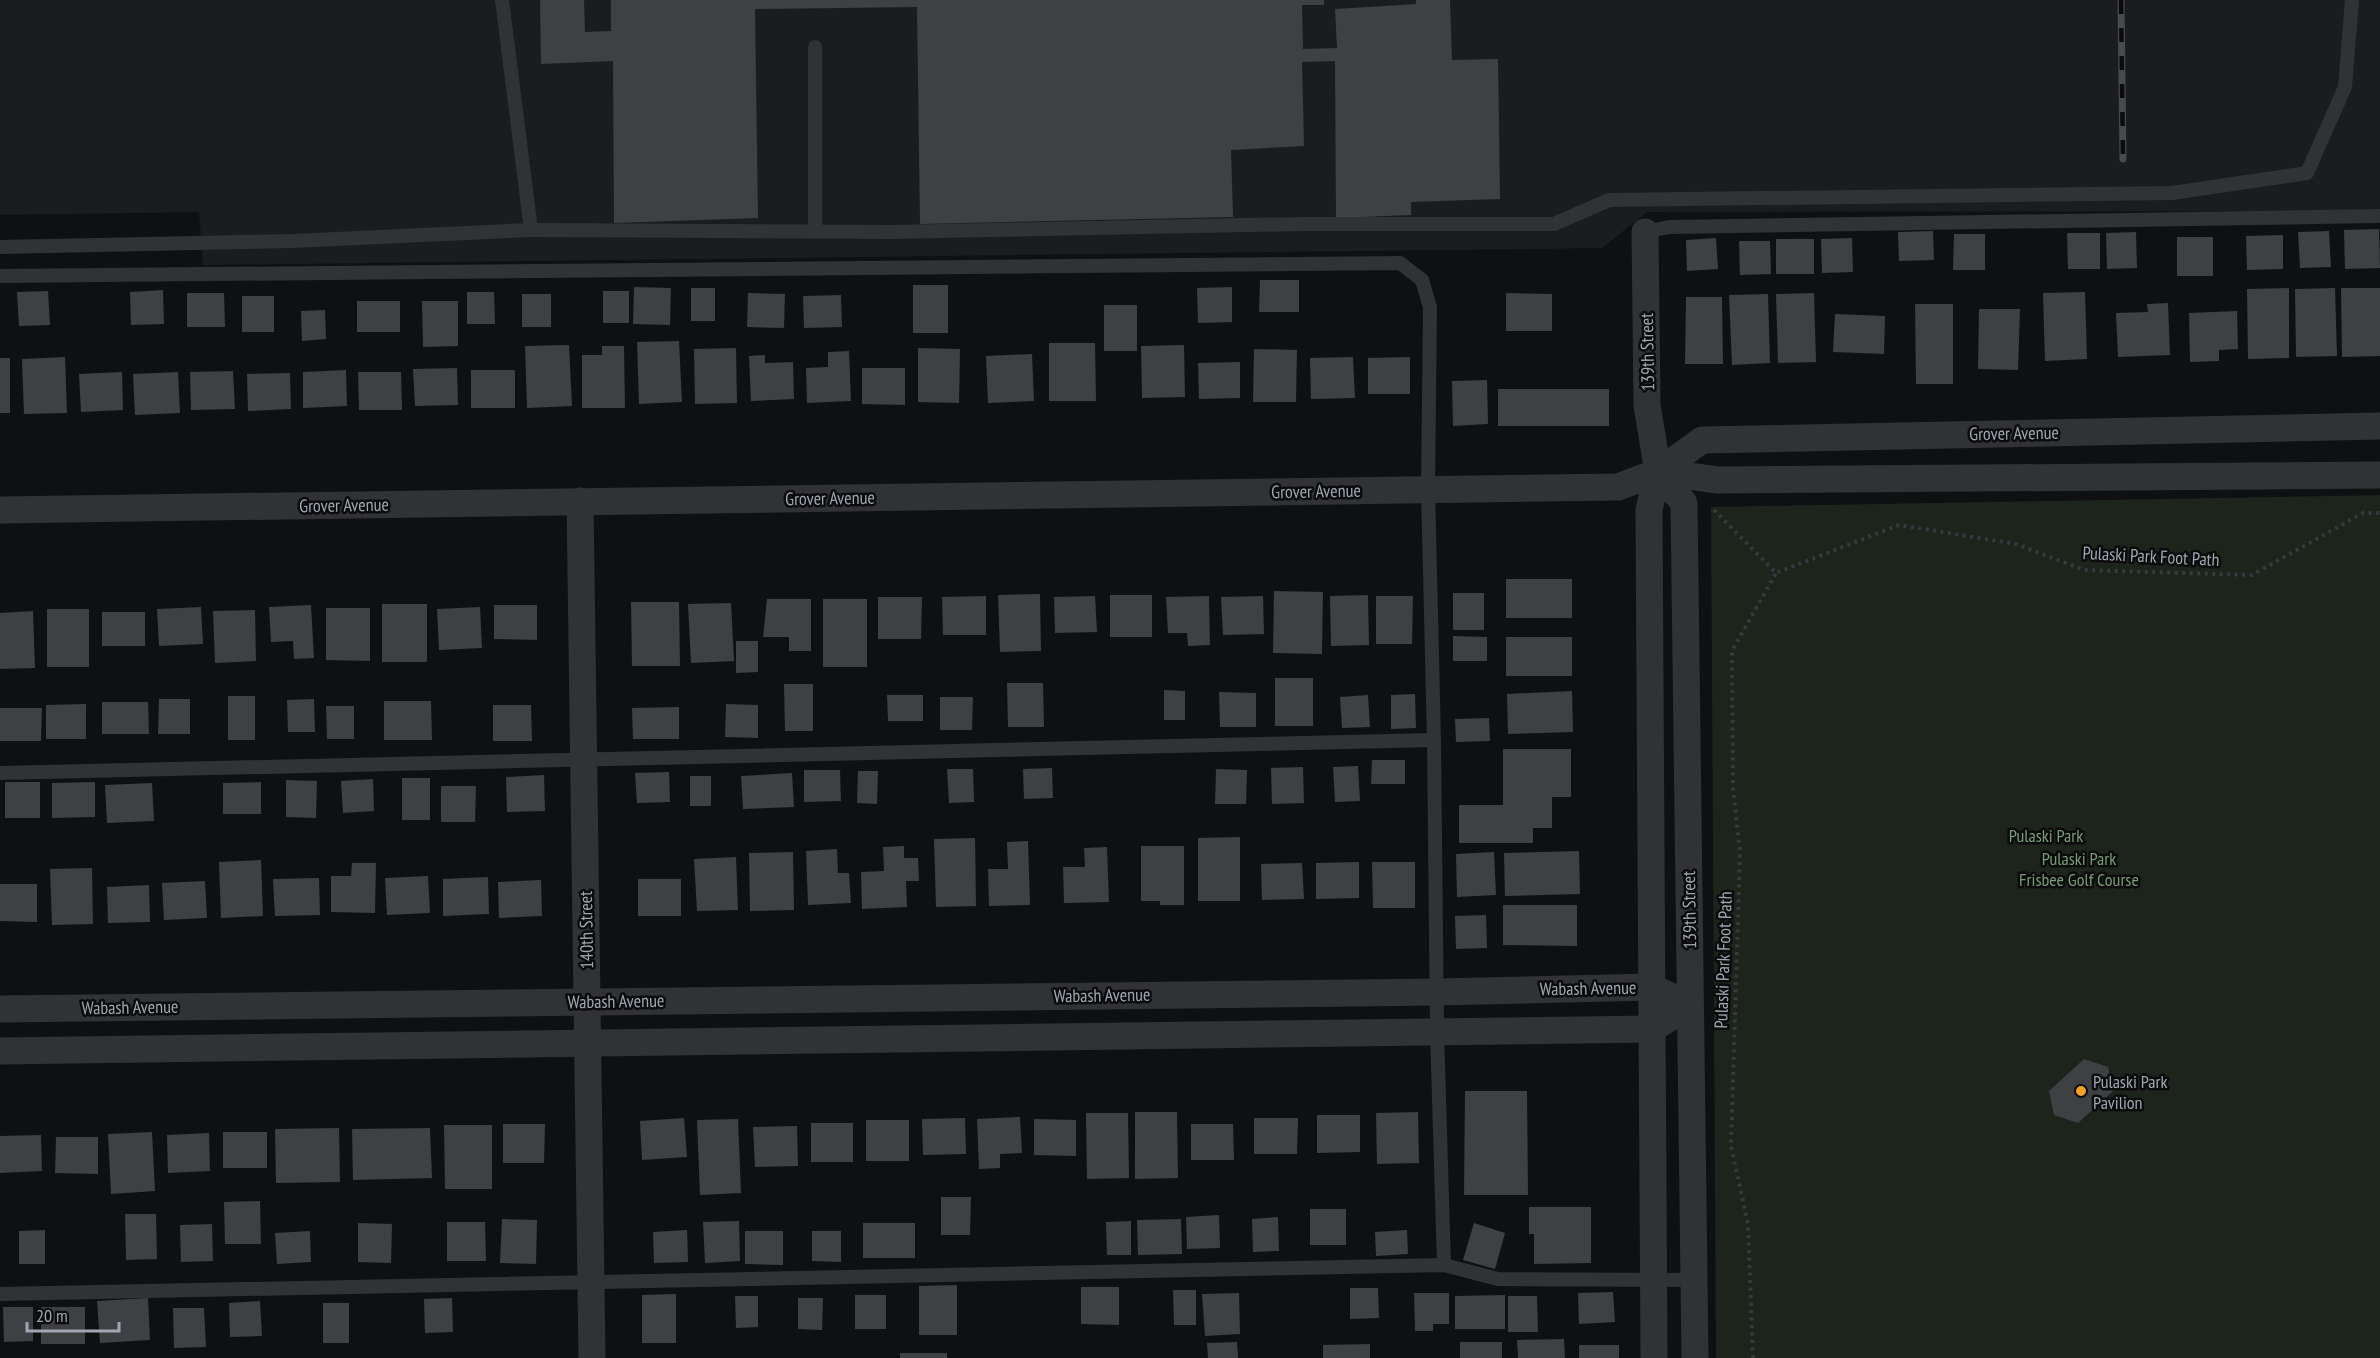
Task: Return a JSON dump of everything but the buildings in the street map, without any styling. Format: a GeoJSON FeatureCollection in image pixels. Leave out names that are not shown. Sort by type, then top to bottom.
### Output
{"type":"FeatureCollection","features":[{"type":"Feature","properties":{"kind":"street","name":"139th Street"},"geometry":{"type":"LineString","coordinates":[[1645,232],[1647,405],[1658,472],[1649,510],[1654,1358]]}},
{"type":"Feature","properties":{"kind":"street","name":"Grover Avenue"},"geometry":{"type":"LineString","coordinates":[[0,510],[1618,488],[1658,472],[1702,440],[2380,426]]}},
{"type":"Feature","properties":{"kind":"street","name":"139th Street"},"geometry":{"type":"LineString","coordinates":[[1658,472],[1684,503],[1695,1358]]}},
{"type":"Feature","properties":{"kind":"street","name":"Grover Avenue"},"geometry":{"type":"LineString","coordinates":[[1658,472],[1718,480],[2380,475]]}},
{"type":"Feature","properties":{"kind":"street","name":"140th Street"},"geometry":{"type":"LineString","coordinates":[[580,501],[592,1358]]}},
{"type":"Feature","properties":{"kind":"street","name":"Wabash Avenue"},"geometry":{"type":"LineString","coordinates":[[0,1009],[1438,992],[1651,987],[1690,1005]]}},
{"type":"Feature","properties":{"kind":"street"},"geometry":{"type":"LineString","coordinates":[[0,1051],[1652,1029],[1690,1005]]}},
{"type":"Feature","properties":{"kind":"lane"},"geometry":{"type":"LineString","coordinates":[[502,0],[531,230]]}},
{"type":"Feature","properties":{"kind":"lane"},"geometry":{"type":"LineString","coordinates":[[0,247],[292,241],[531,230],[890,232],[1304,224],[1554,224],[1609,200],[2172,193],[2307,173],[2345,87],[2352,0]]}},
{"type":"Feature","properties":{"kind":"lane"},"geometry":{"type":"LineString","coordinates":[[815,47],[815,232]]}},
{"type":"Feature","properties":{"kind":"lane"},"geometry":{"type":"LineString","coordinates":[[1645,232],[1669,227],[2380,216]]}},
{"type":"Feature","properties":{"kind":"lane"},"geometry":{"type":"LineString","coordinates":[[0,276],[1400,263],[1422,280],[1430,307],[1428,489],[1434,740],[1437,1031],[1444,1265]]}},
{"type":"Feature","properties":{"kind":"lane"},"geometry":{"type":"LineString","coordinates":[[0,773],[1434,740]]}},
{"type":"Feature","properties":{"kind":"lane"},"geometry":{"type":"LineString","coordinates":[[0,1294],[1444,1265],[1498,1279],[1694,1280]]}},
{"type":"Feature","properties":{"kind":"path"},"geometry":{"type":"LineString","coordinates":[[1711,507],[1776,573]]}},
{"type":"Feature","properties":{"kind":"path","name":"Pulaski Park Foot Path"},"geometry":{"type":"LineString","coordinates":[[1753,1358],[1748,1224],[1731,1146],[1740,852],[1732,789],[1732,651],[1776,573],[1899,525],[2016,544],[2084,570],[2252,575],[2363,513],[2380,513]]}},
{"type":"Feature","properties":{"kind":"shaded area"},"geometry":{"type":"Polygon","coordinates":[[[0,0],[2380,0],[2380,211],[1647,212],[1602,248],[203,265],[199,212],[0,215],[0,0]]]}},
{"type":"Feature","properties":{"kind":"green space","name":"Pulaski Park"},"geometry":{"type":"Polygon","coordinates":[[[2380,495],[2380,1358],[1716,1358],[1711,507],[2380,495]]]}},
{"type":"Feature","properties":{"kind":"railway"},"geometry":{"type":"LineString","coordinates":[[2121,0],[2123,159]]}},
{"type":"Feature","properties":{"kind":"place","name":"Pulaski Park Pavilion"},"geometry":{"type":"Point","coordinates":[2081,1091]}},
{"type":"Feature","properties":{"kind":"park label","name":"Pulaski Park Frisbee Golf Course"},"geometry":{"type":"Point","coordinates":[2079,868]}}]}
